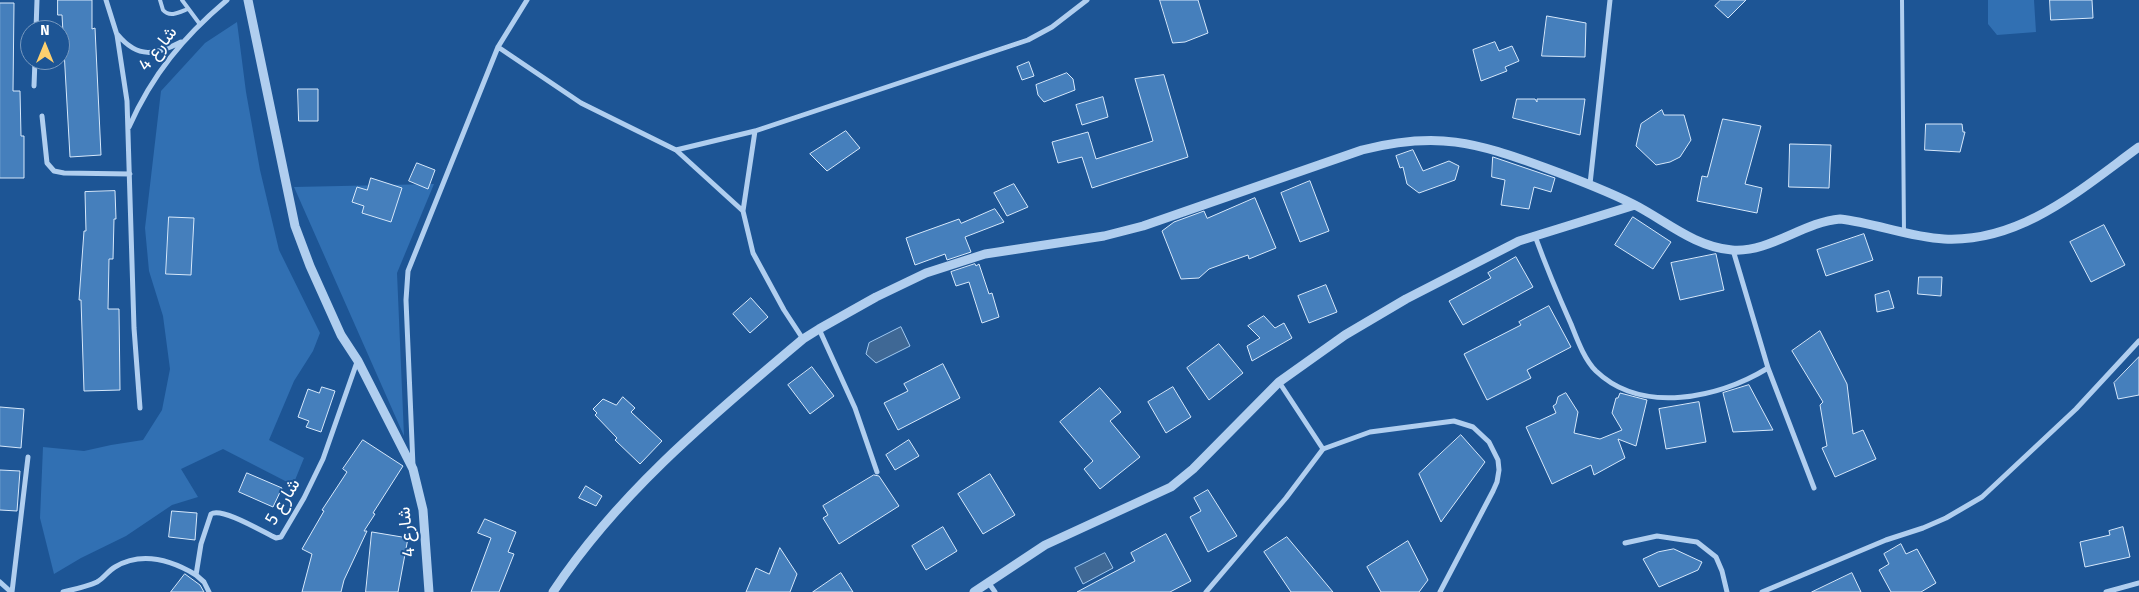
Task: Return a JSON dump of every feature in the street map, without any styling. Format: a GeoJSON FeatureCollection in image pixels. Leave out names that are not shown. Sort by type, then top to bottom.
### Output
{"type":"FeatureCollection","features":[{"type":"Feature","properties":{"kind":"street"},"geometry":{"type":"LineString","coordinates":[[36,20],[37,0]]}},
{"type":"Feature","properties":{"kind":"street"},"geometry":{"type":"LineString","coordinates":[[106,0],[117,35],[127,101],[134,328],[140,408]]}},
{"type":"Feature","properties":{"kind":"street","name":"شارع 4"},"geometry":{"type":"LineString","coordinates":[[128,128],[142,97],[157,74],[199,23],[227,0]]}},
{"type":"Feature","properties":{"kind":"street","name":"شارع 4"},"geometry":{"type":"LineString","coordinates":[[248,0],[295,226],[310,266],[341,334],[358,361],[414,469],[423,510],[429,592]]}},
{"type":"Feature","properties":{"kind":"street"},"geometry":{"type":"LineString","coordinates":[[414,469],[406,300],[408,271],[498,47],[527,0]]}},
{"type":"Feature","properties":{"kind":"street"},"geometry":{"type":"LineString","coordinates":[[676,150],[755,131],[1028,40],[1052,27],[1087,0]]}},
{"type":"Feature","properties":{"kind":"street"},"geometry":{"type":"LineString","coordinates":[[1590,184],[1610,0]]}},
{"type":"Feature","properties":{"kind":"street"},"geometry":{"type":"LineString","coordinates":[[117,35],[125,44],[134,49],[151,53],[158,53],[184,40]]}},
{"type":"Feature","properties":{"kind":"street"},"geometry":{"type":"LineString","coordinates":[[498,47],[581,103],[676,150],[743,211]]}},
{"type":"Feature","properties":{"kind":"street"},"geometry":{"type":"LineString","coordinates":[[34,86],[35,70]]}},
{"type":"Feature","properties":{"kind":"street"},"geometry":{"type":"LineString","coordinates":[[42,116],[47,163],[54,171],[64,173],[130,174]]}},
{"type":"Feature","properties":{"kind":"street"},"geometry":{"type":"LineString","coordinates":[[755,131],[743,211],[753,253],[784,310],[803,339]]}},
{"type":"Feature","properties":{"kind":"street"},"geometry":{"type":"LineString","coordinates":[[553,592],[595,535],[633,493],[708,419],[803,339],[818,329],[926,272],[984,254],[1104,236],[1143,226],[1362,150],[1414,140],[1441,140],[1493,149],[1590,184],[1635,205],[1673,229],[1706,244],[1732,250],[1761,246],[1828,220],[1857,221],[1904,233],[1944,239],[1980,237],[2030,222],[2088,184],[2139,147]]}},
{"type":"Feature","properties":{"kind":"street"},"geometry":{"type":"LineString","coordinates":[[974,592],[1045,545],[1171,487],[1193,469],[1279,382],[1345,335],[1406,298],[1534,235],[1635,205]]}},
{"type":"Feature","properties":{"kind":"street"},"geometry":{"type":"LineString","coordinates":[[1534,235],[1580,345],[1595,370],[1614,384],[1637,395],[1669,398],[1717,390],[1748,379],[1768,368]]}},
{"type":"Feature","properties":{"kind":"street"},"geometry":{"type":"LineString","coordinates":[[1732,250],[1768,368],[1814,488]]}},
{"type":"Feature","properties":{"kind":"street"},"geometry":{"type":"LineString","coordinates":[[818,329],[854,408],[877,472]]}},
{"type":"Feature","properties":{"kind":"street"},"geometry":{"type":"LineString","coordinates":[[1762,592],[1886,540],[1924,528],[1946,518],[1982,497],[2076,409],[2139,341]]}},
{"type":"Feature","properties":{"kind":"street","name":"شارع 5"},"geometry":{"type":"LineString","coordinates":[[196,575],[204,537],[211,514],[214,512],[226,513],[276,538],[283,535],[323,459],[358,361]]}},
{"type":"Feature","properties":{"kind":"street"},"geometry":{"type":"LineString","coordinates":[[1279,382],[1323,449]]}},
{"type":"Feature","properties":{"kind":"street"},"geometry":{"type":"LineString","coordinates":[[1206,592],[1286,498],[1323,449],[1370,432],[1454,421],[1473,427],[1489,442],[1498,460],[1499,470],[1497,482],[1440,592]]}},
{"type":"Feature","properties":{"kind":"street"},"geometry":{"type":"LineString","coordinates":[[11,592],[28,457]]}},
{"type":"Feature","properties":{"kind":"street"},"geometry":{"type":"LineString","coordinates":[[1625,543],[1657,536],[1697,542],[1716,557],[1722,571],[1727,592]]}},
{"type":"Feature","properties":{"kind":"street"},"geometry":{"type":"LineString","coordinates":[[63,592],[86,586],[99,580],[115,567],[134,559],[148,558],[165,561],[196,575],[204,582],[209,592]]}},
{"type":"Feature","properties":{"kind":"street"},"geometry":{"type":"LineString","coordinates":[[0,582],[11,592]]}},
{"type":"Feature","properties":{"kind":"street"},"geometry":{"type":"LineString","coordinates":[[988,582],[995,592]]}},
{"type":"Feature","properties":{"kind":"street"},"geometry":{"type":"LineString","coordinates":[[2106,592],[2139,583]]}},
{"type":"Feature","properties":{"kind":"lane"},"geometry":{"type":"LineString","coordinates":[[160,0],[163,10],[168,14],[175,14],[188,9]]}},
{"type":"Feature","properties":{"kind":"lane"},"geometry":{"type":"LineString","coordinates":[[182,0],[199,23]]}},
{"type":"Feature","properties":{"kind":"lane"},"geometry":{"type":"LineString","coordinates":[[1902,0],[1904,233]]}},
{"type":"Feature","properties":{"kind":"shaded area"},"geometry":{"type":"Polygon","coordinates":[[[1988,0],[2034,0],[2036,32],[1997,35],[1988,24],[1988,0]]]}},
{"type":"Feature","properties":{"kind":"shaded area"},"geometry":{"type":"Polygon","coordinates":[[[237,22],[246,92],[260,170],[279,250],[320,333],[313,351],[294,381],[269,440],[304,458],[293,485],[223,449],[181,469],[198,497],[172,505],[126,536],[81,558],[54,574],[40,518],[43,447],[84,451],[143,440],[162,410],[170,369],[163,316],[149,271],[145,228],[161,91],[205,43],[237,22]]]}},
{"type":"Feature","properties":{"kind":"shaded area"},"geometry":{"type":"Polygon","coordinates":[[[434,184],[397,273],[404,436],[294,187],[434,184]]]}},
{"type":"Feature","properties":{"kind":"shaded area"},"geometry":{"type":"Polygon","coordinates":[[[901,327],[910,346],[876,363],[866,354],[869,343],[901,327]]]}},
{"type":"Feature","properties":{"kind":"shaded area"},"geometry":{"type":"Polygon","coordinates":[[[1105,553],[1113,568],[1083,584],[1075,568],[1105,553]]]}},
{"type":"Feature","properties":{"kind":"building"},"geometry":{"type":"Polygon","coordinates":[[[58,0],[92,0],[92,29],[95,28],[101,155],[70,157],[65,70],[70,70],[70,20],[62,20],[62,15],[58,15],[58,0]]]}},
{"type":"Feature","properties":{"kind":"building"},"geometry":{"type":"Polygon","coordinates":[[[1160,0],[1198,0],[1208,33],[1185,42],[1173,43],[1160,0]]]}},
{"type":"Feature","properties":{"kind":"building"},"geometry":{"type":"Polygon","coordinates":[[[1721,0],[1746,0],[1728,18],[1715,6],[1721,0]]]}},
{"type":"Feature","properties":{"kind":"building"},"geometry":{"type":"Polygon","coordinates":[[[2050,0],[2092,0],[2093,18],[2051,20],[2050,0]]]}},
{"type":"Feature","properties":{"kind":"building"},"geometry":{"type":"Polygon","coordinates":[[[0,3],[14,3],[13,91],[20,91],[21,136],[24,136],[24,178],[0,178],[0,3]]]}},
{"type":"Feature","properties":{"kind":"building"},"geometry":{"type":"Polygon","coordinates":[[[1547,16],[1586,23],[1585,57],[1542,56],[1547,16]]]}},
{"type":"Feature","properties":{"kind":"building"},"geometry":{"type":"Polygon","coordinates":[[[1495,42],[1499,51],[1512,46],[1519,61],[1505,67],[1507,71],[1481,81],[1473,50],[1495,42]]]}},
{"type":"Feature","properties":{"kind":"building"},"geometry":{"type":"Polygon","coordinates":[[[1029,62],[1034,76],[1022,80],[1017,67],[1029,62]]]}},
{"type":"Feature","properties":{"kind":"building"},"geometry":{"type":"Polygon","coordinates":[[[1067,73],[1073,79],[1075,90],[1044,102],[1038,95],[1036,85],[1067,73]]]}},
{"type":"Feature","properties":{"kind":"building"},"geometry":{"type":"Polygon","coordinates":[[[1164,75],[1188,157],[1092,188],[1082,157],[1058,163],[1052,142],[1088,132],[1096,159],[1153,141],[1135,79],[1164,75]]]}},
{"type":"Feature","properties":{"kind":"building"},"geometry":{"type":"Polygon","coordinates":[[[298,89],[318,89],[318,121],[299,121],[298,89]]]}},
{"type":"Feature","properties":{"kind":"building"},"geometry":{"type":"Polygon","coordinates":[[[1103,97],[1108,117],[1082,125],[1076,105],[1103,97]]]}},
{"type":"Feature","properties":{"kind":"building"},"geometry":{"type":"Polygon","coordinates":[[[1517,99],[1535,99],[1537,102],[1537,99],[1585,99],[1580,135],[1513,118],[1517,99]]]}},
{"type":"Feature","properties":{"kind":"building"},"geometry":{"type":"Polygon","coordinates":[[[1662,110],[1664,115],[1684,115],[1691,140],[1680,157],[1670,162],[1656,165],[1636,146],[1641,124],[1662,110]]]}},
{"type":"Feature","properties":{"kind":"building"},"geometry":{"type":"Polygon","coordinates":[[[1723,119],[1761,126],[1745,184],[1762,188],[1757,213],[1697,201],[1702,176],[1707,177],[1723,119]]]}},
{"type":"Feature","properties":{"kind":"building"},"geometry":{"type":"Polygon","coordinates":[[[1926,124],[1962,124],[1963,132],[1965,132],[1960,152],[1925,150],[1926,124]]]}},
{"type":"Feature","properties":{"kind":"building"},"geometry":{"type":"Polygon","coordinates":[[[846,131],[860,148],[827,171],[810,154],[846,131]]]}},
{"type":"Feature","properties":{"kind":"building"},"geometry":{"type":"Polygon","coordinates":[[[1790,144],[1831,145],[1829,188],[1789,187],[1790,144]]]}},
{"type":"Feature","properties":{"kind":"building"},"geometry":{"type":"Polygon","coordinates":[[[1413,150],[1423,171],[1449,161],[1459,166],[1455,180],[1419,193],[1407,184],[1403,167],[1400,168],[1396,156],[1413,150]]]}},
{"type":"Feature","properties":{"kind":"building"},"geometry":{"type":"Polygon","coordinates":[[[1493,157],[1555,178],[1551,192],[1534,187],[1529,209],[1501,205],[1505,180],[1492,177],[1493,157]]]}},
{"type":"Feature","properties":{"kind":"building"},"geometry":{"type":"Polygon","coordinates":[[[417,163],[435,170],[428,189],[409,181],[417,163]]]}},
{"type":"Feature","properties":{"kind":"building"},"geometry":{"type":"Polygon","coordinates":[[[371,178],[402,188],[391,222],[362,213],[364,206],[352,202],[357,187],[367,190],[371,178]]]}},
{"type":"Feature","properties":{"kind":"building"},"geometry":{"type":"Polygon","coordinates":[[[1310,181],[1329,231],[1300,242],[1281,193],[1310,181]]]}},
{"type":"Feature","properties":{"kind":"building"},"geometry":{"type":"Polygon","coordinates":[[[1014,184],[1028,207],[1007,216],[994,193],[1014,184]]]}},
{"type":"Feature","properties":{"kind":"building"},"geometry":{"type":"Polygon","coordinates":[[[115,191],[116,219],[114,219],[113,259],[109,259],[108,309],[119,309],[120,390],[84,391],[81,300],[79,300],[84,231],[86,231],[85,192],[115,191]]]}},
{"type":"Feature","properties":{"kind":"building"},"geometry":{"type":"Polygon","coordinates":[[[1255,198],[1276,248],[1249,259],[1248,255],[1209,269],[1199,278],[1181,279],[1162,231],[1174,222],[1204,211],[1207,218],[1255,198]]]}},
{"type":"Feature","properties":{"kind":"building"},"geometry":{"type":"Polygon","coordinates":[[[995,209],[1004,222],[965,237],[971,252],[947,260],[945,254],[915,265],[906,238],[959,219],[961,223],[995,209]]]}},
{"type":"Feature","properties":{"kind":"building"},"geometry":{"type":"Polygon","coordinates":[[[169,217],[194,218],[191,275],[166,274],[169,217]]]}},
{"type":"Feature","properties":{"kind":"building"},"geometry":{"type":"Polygon","coordinates":[[[1633,217],[1671,242],[1653,269],[1615,245],[1633,217]]]}},
{"type":"Feature","properties":{"kind":"building"},"geometry":{"type":"Polygon","coordinates":[[[2104,225],[2125,265],[2091,282],[2070,242],[2104,225]]]}},
{"type":"Feature","properties":{"kind":"building"},"geometry":{"type":"Polygon","coordinates":[[[1864,234],[1873,260],[1826,276],[1817,250],[1864,234]]]}},
{"type":"Feature","properties":{"kind":"building"},"geometry":{"type":"Polygon","coordinates":[[[1716,254],[1724,290],[1680,300],[1671,263],[1716,254]]]}},
{"type":"Feature","properties":{"kind":"building"},"geometry":{"type":"Polygon","coordinates":[[[1516,257],[1533,287],[1463,325],[1449,301],[1491,278],[1488,273],[1516,257]]]}},
{"type":"Feature","properties":{"kind":"building"},"geometry":{"type":"Polygon","coordinates":[[[975,264],[976,266],[979,264],[989,294],[992,293],[999,317],[982,323],[969,282],[956,286],[951,272],[975,264]]]}},
{"type":"Feature","properties":{"kind":"building"},"geometry":{"type":"Polygon","coordinates":[[[1919,277],[1942,277],[1941,296],[1918,294],[1919,277]]]}},
{"type":"Feature","properties":{"kind":"building"},"geometry":{"type":"Polygon","coordinates":[[[1326,285],[1337,312],[1309,323],[1298,296],[1326,285]]]}},
{"type":"Feature","properties":{"kind":"building"},"geometry":{"type":"Polygon","coordinates":[[[1889,291],[1894,308],[1877,312],[1875,295],[1889,291]]]}},
{"type":"Feature","properties":{"kind":"building"},"geometry":{"type":"Polygon","coordinates":[[[751,298],[768,317],[750,333],[733,314],[751,298]]]}},
{"type":"Feature","properties":{"kind":"building"},"geometry":{"type":"Polygon","coordinates":[[[1549,306],[1571,347],[1527,370],[1531,378],[1487,400],[1464,354],[1521,325],[1519,322],[1549,306]]]}},
{"type":"Feature","properties":{"kind":"building"},"geometry":{"type":"Polygon","coordinates":[[[1264,316],[1275,328],[1284,323],[1292,338],[1252,361],[1247,346],[1260,338],[1248,326],[1264,316]]]}},
{"type":"Feature","properties":{"kind":"building"},"geometry":{"type":"Polygon","coordinates":[[[1820,331],[1847,384],[1853,434],[1863,430],[1876,459],[1835,477],[1822,448],[1827,446],[1820,405],[1823,402],[1792,351],[1820,331]]]}},
{"type":"Feature","properties":{"kind":"building"},"geometry":{"type":"Polygon","coordinates":[[[1219,344],[1243,373],[1209,400],[1187,368],[1219,344]]]}},
{"type":"Feature","properties":{"kind":"building"},"geometry":{"type":"Polygon","coordinates":[[[2139,357],[2139,395],[2118,399],[2114,383],[2139,357]]]}},
{"type":"Feature","properties":{"kind":"building"},"geometry":{"type":"Polygon","coordinates":[[[943,364],[960,398],[898,430],[884,403],[908,391],[904,384],[943,364]]]}},
{"type":"Feature","properties":{"kind":"building"},"geometry":{"type":"Polygon","coordinates":[[[812,367],[834,396],[810,414],[788,385],[812,367]]]}},
{"type":"Feature","properties":{"kind":"building"},"geometry":{"type":"Polygon","coordinates":[[[1749,385],[1773,430],[1733,432],[1723,393],[1749,385]]]}},
{"type":"Feature","properties":{"kind":"building"},"geometry":{"type":"Polygon","coordinates":[[[322,387],[335,391],[321,432],[306,427],[309,421],[298,417],[308,389],[319,393],[322,387]]]}},
{"type":"Feature","properties":{"kind":"building"},"geometry":{"type":"Polygon","coordinates":[[[1173,387],[1191,417],[1166,433],[1148,402],[1173,387]]]}},
{"type":"Feature","properties":{"kind":"building"},"geometry":{"type":"Polygon","coordinates":[[[1100,388],[1121,412],[1110,421],[1140,457],[1100,489],[1084,469],[1093,461],[1060,422],[1100,388]]]}},
{"type":"Feature","properties":{"kind":"building"},"geometry":{"type":"Polygon","coordinates":[[[1566,393],[1578,412],[1574,433],[1600,439],[1622,430],[1612,413],[1616,398],[1618,398],[1620,393],[1647,400],[1636,446],[1618,439],[1625,458],[1594,475],[1591,465],[1552,484],[1526,427],[1556,413],[1553,406],[1556,404],[1558,397],[1566,393]]]}},
{"type":"Feature","properties":{"kind":"building"},"geometry":{"type":"Polygon","coordinates":[[[623,397],[635,408],[631,412],[662,441],[640,464],[615,440],[617,438],[595,415],[597,413],[593,409],[603,399],[616,405],[623,397]]]}},
{"type":"Feature","properties":{"kind":"building"},"geometry":{"type":"Polygon","coordinates":[[[1699,402],[1706,442],[1666,449],[1659,409],[1699,402]]]}},
{"type":"Feature","properties":{"kind":"building"},"geometry":{"type":"Polygon","coordinates":[[[0,407],[24,409],[21,448],[0,446],[0,407]]]}},
{"type":"Feature","properties":{"kind":"building"},"geometry":{"type":"Polygon","coordinates":[[[1461,435],[1485,462],[1441,522],[1419,474],[1461,435]]]}},
{"type":"Feature","properties":{"kind":"building"},"geometry":{"type":"Polygon","coordinates":[[[363,440],[403,466],[373,513],[375,514],[364,531],[367,531],[344,580],[341,592],[302,592],[312,554],[302,549],[324,511],[322,510],[347,472],[343,469],[363,440]]]}},
{"type":"Feature","properties":{"kind":"building"},"geometry":{"type":"Polygon","coordinates":[[[909,440],[919,456],[895,470],[886,455],[909,440]]]}},
{"type":"Feature","properties":{"kind":"building"},"geometry":{"type":"Polygon","coordinates":[[[0,470],[20,471],[17,511],[0,510],[0,470]]]}},
{"type":"Feature","properties":{"kind":"building"},"geometry":{"type":"Polygon","coordinates":[[[247,473],[282,488],[273,507],[239,492],[247,473]]]}},
{"type":"Feature","properties":{"kind":"building"},"geometry":{"type":"Polygon","coordinates":[[[990,474],[1015,515],[983,534],[958,494],[990,474]]]}},
{"type":"Feature","properties":{"kind":"building"},"geometry":{"type":"Polygon","coordinates":[[[874,475],[879,476],[899,506],[839,544],[823,518],[828,515],[823,506],[874,475]]]}},
{"type":"Feature","properties":{"kind":"building"},"geometry":{"type":"Polygon","coordinates":[[[586,486],[602,496],[596,506],[579,498],[586,486]]]}},
{"type":"Feature","properties":{"kind":"building"},"geometry":{"type":"Polygon","coordinates":[[[1208,490],[1237,536],[1208,552],[1190,517],[1201,511],[1194,498],[1208,490]]]}},
{"type":"Feature","properties":{"kind":"building"},"geometry":{"type":"Polygon","coordinates":[[[172,511],[197,513],[195,540],[169,537],[172,511]]]}},
{"type":"Feature","properties":{"kind":"building"},"geometry":{"type":"Polygon","coordinates":[[[485,519],[516,532],[508,552],[514,554],[499,592],[471,592],[491,538],[478,533],[485,519]]]}},
{"type":"Feature","properties":{"kind":"building"},"geometry":{"type":"Polygon","coordinates":[[[943,527],[957,551],[926,570],[912,546],[943,527]]]}},
{"type":"Feature","properties":{"kind":"building"},"geometry":{"type":"Polygon","coordinates":[[[2123,527],[2130,557],[2085,567],[2080,542],[2110,535],[2109,531],[2123,527]]]}},
{"type":"Feature","properties":{"kind":"building"},"geometry":{"type":"Polygon","coordinates":[[[372,532],[408,538],[398,592],[366,592],[372,532]]]}},
{"type":"Feature","properties":{"kind":"building"},"geometry":{"type":"Polygon","coordinates":[[[1166,534],[1191,581],[1170,592],[1077,592],[1135,561],[1131,553],[1166,534]]]}},
{"type":"Feature","properties":{"kind":"building"},"geometry":{"type":"Polygon","coordinates":[[[1287,537],[1333,592],[1291,592],[1264,552],[1287,537]]]}},
{"type":"Feature","properties":{"kind":"building"},"geometry":{"type":"Polygon","coordinates":[[[1408,541],[1428,580],[1419,592],[1381,592],[1367,567],[1408,541]]]}},
{"type":"Feature","properties":{"kind":"building"},"geometry":{"type":"Polygon","coordinates":[[[1901,544],[1906,554],[1917,549],[1936,583],[1921,592],[1891,592],[1879,570],[1889,564],[1884,554],[1901,544]]]}},
{"type":"Feature","properties":{"kind":"building"},"geometry":{"type":"Polygon","coordinates":[[[780,548],[797,574],[790,592],[746,592],[756,568],[769,574],[780,548]]]}},
{"type":"Feature","properties":{"kind":"building"},"geometry":{"type":"Polygon","coordinates":[[[1674,549],[1702,562],[1698,570],[1659,587],[1643,559],[1658,552],[1674,549]]]}},
{"type":"Feature","properties":{"kind":"building"},"geometry":{"type":"Polygon","coordinates":[[[841,573],[853,592],[813,592],[841,573]]]}},
{"type":"Feature","properties":{"kind":"building"},"geometry":{"type":"Polygon","coordinates":[[[1852,573],[1861,592],[1812,592],[1852,573]]]}},
{"type":"Feature","properties":{"kind":"building"},"geometry":{"type":"Polygon","coordinates":[[[185,574],[200,585],[204,592],[171,592],[185,574]]]}}]}
